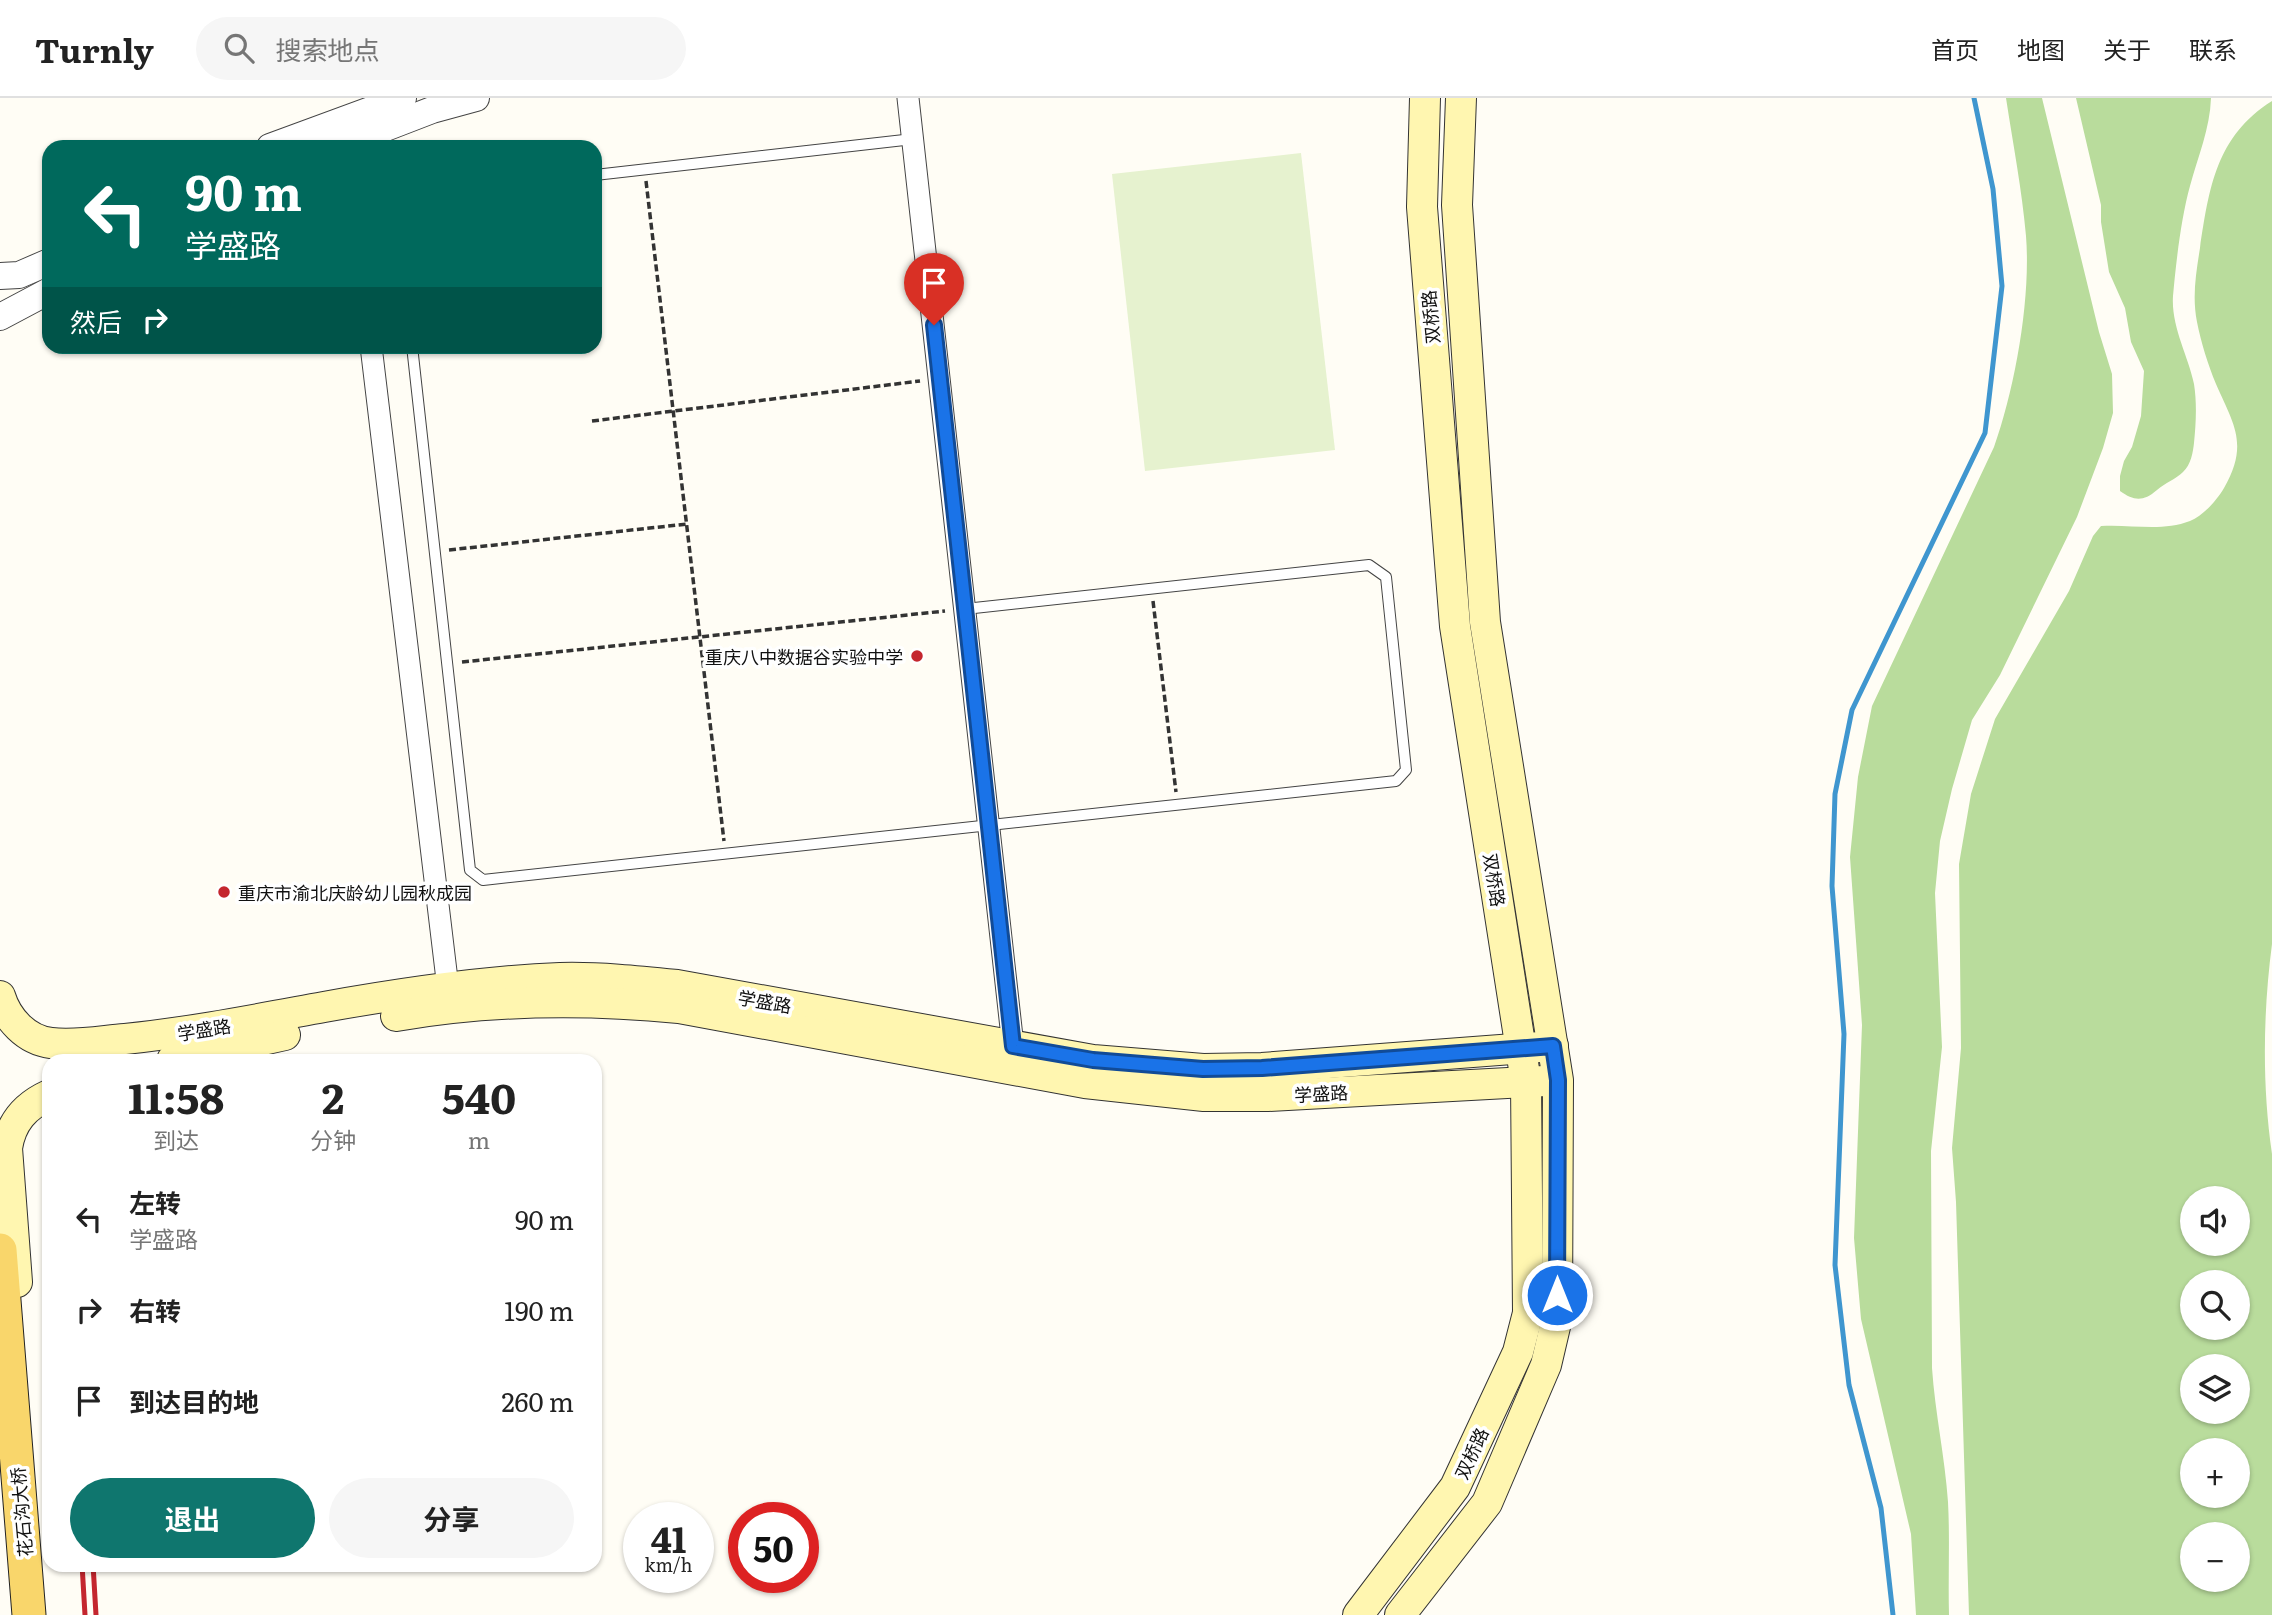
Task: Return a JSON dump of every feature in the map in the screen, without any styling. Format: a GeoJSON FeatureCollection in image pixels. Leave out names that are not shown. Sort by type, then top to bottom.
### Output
{"type":"FeatureCollection","features":[{"type":"Feature","properties":{"kind":"main road","name":"双桥路"},"geometry":{"type":"LineString","coordinates":[[1358,1615],[1455,1487],[1518,1352],[1528,1313],[1526,1082],[1455,626],[1422,207],[1425,98]]}},
{"type":"Feature","properties":{"kind":"main road","name":"双桥路"},"geometry":{"type":"LineString","coordinates":[[1399,1615],[1487,1503],[1546,1365],[1557,1318],[1558,1080],[1485,622],[1457,205],[1461,98]]}},
{"type":"Feature","properties":{"kind":"main road","name":"学盛路"},"geometry":{"type":"LineString","coordinates":[[0,996],[11,1019],[21,1029],[42,1041],[66,1044],[172,1034],[401,994],[561,978],[626,979],[677,985],[1093,1060],[1203,1069],[1262,1068],[1553,1046]]}},
{"type":"Feature","properties":{"kind":"main road","name":"学盛路"},"geometry":{"type":"LineString","coordinates":[[198,1054],[254,1041],[407,1014],[561,1002],[624,1003],[679,1008],[1085,1083],[1204,1096],[1268,1096],[1558,1080]]}},
{"type":"Feature","properties":{"kind":"main road"},"geometry":{"type":"LineString","coordinates":[[13,1325],[7,1148],[9,1133],[23,1112],[42,1100]]}},
{"type":"Feature","properties":{"kind":"main road","name":"花石沟大桥"},"geometry":{"type":"LineString","coordinates":[[0,1250],[13,1325],[17,1465],[29,1615]]}},
{"type":"Feature","properties":{"kind":"street"},"geometry":{"type":"LineString","coordinates":[[290,140],[403,98]]}},
{"type":"Feature","properties":{"kind":"street"},"geometry":{"type":"LineString","coordinates":[[359,140],[432,110],[477,98]]}},
{"type":"Feature","properties":{"kind":"street"},"geometry":{"type":"LineString","coordinates":[[908,98],[1013,1046]]}},
{"type":"Feature","properties":{"kind":"street"},"geometry":{"type":"LineString","coordinates":[[0,276],[19,275],[42,265]]}},
{"type":"Feature","properties":{"kind":"street"},"geometry":{"type":"LineString","coordinates":[[0,317],[42,295]]}},
{"type":"Feature","properties":{"kind":"street"},"geometry":{"type":"LineString","coordinates":[[372,354],[448,988]]}},
{"type":"Feature","properties":{"kind":"lane"},"geometry":{"type":"LineString","coordinates":[[602,174],[913,139]]}},
{"type":"Feature","properties":{"kind":"lane"},"geometry":{"type":"LineString","coordinates":[[413,354],[470,870],[483,880],[1396,780],[1406,770],[1386,577],[1368,565],[965,609]]}},
{"type":"Feature","properties":{"kind":"path"},"geometry":{"type":"LineString","coordinates":[[645,169],[726,853]]}},
{"type":"Feature","properties":{"kind":"path"},"geometry":{"type":"LineString","coordinates":[[592,421],[940,378]]}},
{"type":"Feature","properties":{"kind":"path"},"geometry":{"type":"LineString","coordinates":[[435,551],[687,524]]}},
{"type":"Feature","properties":{"kind":"path"},"geometry":{"type":"LineString","coordinates":[[1152,589],[1178,804]]}},
{"type":"Feature","properties":{"kind":"path"},"geometry":{"type":"LineString","coordinates":[[447,664],[965,609]]}},
{"type":"Feature","properties":{"kind":"green space"},"geometry":{"type":"Polygon","coordinates":[[[2006,98],[2042,98],[2099,332],[2112,374],[2113,413],[2077,517],[2000,675],[1972,720],[1940,841],[1935,893],[1942,1047],[1931,1151],[1932,1368],[1948,1502],[1949,1615],[1916,1615],[1911,1534],[1861,1319],[1854,1238],[1862,1025],[1850,857],[1858,777],[1872,706],[1994,447],[2015,371],[2024,315],[2027,261],[2022,202],[2006,98]]]}},
{"type":"Feature","properties":{"kind":"green space"},"geometry":{"type":"Polygon","coordinates":[[[2076,98],[2211,98],[2206,132],[2184,212],[2173,296],[2175,319],[2195,391],[2193,450],[2190,462],[2183,472],[2143,498],[2130,497],[2120,491],[2120,476],[2141,416],[2144,371],[2131,342],[2125,308],[2109,272],[2101,205],[2076,98]]]}},
{"type":"Feature","properties":{"kind":"green space"},"geometry":{"type":"Polygon","coordinates":[[[2272,101],[2272,944],[2265,1049],[2272,1154],[2272,1615],[1969,1615],[1952,1148],[1961,1048],[1959,864],[1971,794],[1995,719],[2069,591],[2093,536],[2101,526],[2157,527],[2190,521],[2214,502],[2232,473],[2236,459],[2236,435],[2203,345],[2196,313],[2195,285],[2212,185],[2218,166],[2238,130],[2272,101]]]}},
{"type":"Feature","properties":{"kind":"green space"},"geometry":{"type":"Polygon","coordinates":[[[1301,153],[1335,450],[1145,471],[1112,174],[1301,153]]]}},
{"type":"Feature","properties":{"kind":"waterway"},"geometry":{"type":"LineString","coordinates":[[1893,1615],[1881,1508],[1849,1385],[1835,1265],[1844,1034],[1832,886],[1835,794],[1852,710],[1985,433],[2002,286],[1993,189],[1974,98]]}},
{"type":"Feature","properties":{"kind":"railway"},"geometry":{"type":"LineString","coordinates":[[82,1572],[85,1615]]}},
{"type":"Feature","properties":{"kind":"railway"},"geometry":{"type":"LineString","coordinates":[[93,1572],[96,1615]]}},
{"type":"Feature","properties":{"kind":"place","name":"重庆八中数据谷实验中学"},"geometry":{"type":"Point","coordinates":[917,656]}},
{"type":"Feature","properties":{"kind":"place","name":"重庆市渝北庆龄幼儿园秋成园"},"geometry":{"type":"Point","coordinates":[224,892]}},
{"type":"Feature","properties":{"kind":"route"},"geometry":{"type":"LineString","coordinates":[[934,325],[1013,1046],[1093,1060],[1203,1069],[1262,1068],[1553,1046],[1558,1080],[1557,1295]]}}]}
